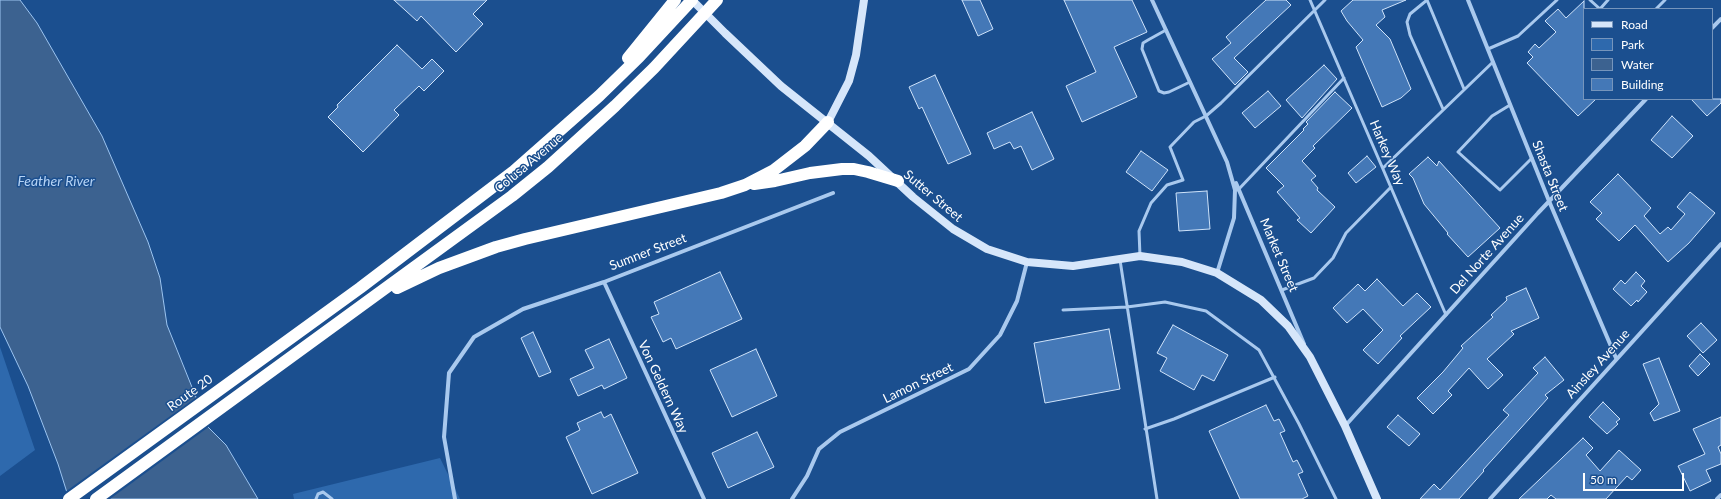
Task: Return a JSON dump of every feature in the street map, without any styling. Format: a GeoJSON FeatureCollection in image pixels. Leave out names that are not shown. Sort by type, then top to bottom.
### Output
{"type":"FeatureCollection","features":[{"type":"Feature","properties":{"kind":"highway"},"geometry":{"type":"LineString","coordinates":[[662,24],[675,0]]}},
{"type":"Feature","properties":{"kind":"highway","name":"Colusa Avenue"},"geometry":{"type":"LineString","coordinates":[[329,310],[501,181],[542,148],[599,96],[662,24],[692,0]]}},
{"type":"Feature","properties":{"kind":"highway","name":"Colusa Avenue"},"geometry":{"type":"LineString","coordinates":[[96,499],[464,233],[548,167],[615,106],[682,39],[717,0]]}},
{"type":"Feature","properties":{"kind":"highway"},"geometry":{"type":"LineString","coordinates":[[360,308],[439,268],[496,247],[532,237],[721,193],[745,185],[774,170],[805,146],[828,122]]}},
{"type":"Feature","properties":{"kind":"highway"},"geometry":{"type":"LineString","coordinates":[[745,185],[775,181],[810,173],[842,169],[854,169],[868,172],[898,182]]}},
{"type":"Feature","properties":{"kind":"highway","name":"Route 20"},"geometry":{"type":"LineString","coordinates":[[68,499],[329,310]]}},
{"type":"Feature","properties":{"kind":"main road","name":"Sutter Street"},"geometry":{"type":"LineString","coordinates":[[692,0],[781,86],[828,122],[898,182],[913,197],[952,229],[987,249],[1027,262],[1073,266],[1140,256],[1182,262],[1217,273]]}},
{"type":"Feature","properties":{"kind":"main road"},"geometry":{"type":"LineString","coordinates":[[828,122],[849,81],[856,55],[864,0]]}},
{"type":"Feature","properties":{"kind":"main road","name":"Market Street"},"geometry":{"type":"LineString","coordinates":[[1217,273],[1261,300],[1288,326],[1310,357],[1345,426],[1376,499]]}},
{"type":"Feature","properties":{"kind":"street","name":"Market Street"},"geometry":{"type":"LineString","coordinates":[[1152,0],[1227,162],[1237,191],[1282,290],[1310,357]]}},
{"type":"Feature","properties":{"kind":"street","name":"Shasta Street"},"geometry":{"type":"LineString","coordinates":[[1468,0],[1549,201],[1616,358]]}},
{"type":"Feature","properties":{"kind":"street"},"geometry":{"type":"LineString","coordinates":[[1713,27],[1721,19]]}},
{"type":"Feature","properties":{"kind":"street","name":"Del Norte Avenue"},"geometry":{"type":"LineString","coordinates":[[1345,426],[1549,201],[1645,100]]}},
{"type":"Feature","properties":{"kind":"street","name":"Market Street"},"geometry":{"type":"LineString","coordinates":[[1217,273],[1234,218],[1237,191]]}},
{"type":"Feature","properties":{"kind":"street","name":"Sumner Street"},"geometry":{"type":"LineString","coordinates":[[454,499],[444,437],[449,372],[474,337],[523,309],[604,282],[833,193]]}},
{"type":"Feature","properties":{"kind":"street","name":"Ainsley Avenue"},"geometry":{"type":"LineString","coordinates":[[1490,499],[1616,358],[1721,244]]}},
{"type":"Feature","properties":{"kind":"street","name":"Lamon Street"},"geometry":{"type":"LineString","coordinates":[[792,499],[807,476],[819,449],[840,432],[969,370],[1000,335],[1017,301],[1027,262]]}},
{"type":"Feature","properties":{"kind":"street","name":"Von Geldern Way"},"geometry":{"type":"LineString","coordinates":[[604,282],[704,499]]}},
{"type":"Feature","properties":{"kind":"street"},"geometry":{"type":"LineString","coordinates":[[1717,499],[1721,495]]}},
{"type":"Feature","properties":{"kind":"lane","name":"Harkey Way"},"geometry":{"type":"LineString","coordinates":[[1310,0],[1446,315]]}},
{"type":"Feature","properties":{"kind":"lane"},"geometry":{"type":"LineString","coordinates":[[1140,256],[1139,231],[1151,203],[1168,185],[1183,180],[1170,147],[1194,122],[1206,116],[1325,0]]}},
{"type":"Feature","properties":{"kind":"lane"},"geometry":{"type":"LineString","coordinates":[[1443,109],[1410,35],[1407,22],[1410,14],[1427,0],[1464,89]]}},
{"type":"Feature","properties":{"kind":"lane"},"geometry":{"type":"LineString","coordinates":[[1488,49],[1518,36],[1557,0]]}},
{"type":"Feature","properties":{"kind":"lane"},"geometry":{"type":"LineString","coordinates":[[1590,0],[1599,8]]}},
{"type":"Feature","properties":{"kind":"lane"},"geometry":{"type":"LineString","coordinates":[[1601,8],[1608,0]]}},
{"type":"Feature","properties":{"kind":"lane"},"geometry":{"type":"LineString","coordinates":[[1657,8],[1665,0]]}},
{"type":"Feature","properties":{"kind":"lane"},"geometry":{"type":"LineString","coordinates":[[1166,30],[1143,43],[1142,49],[1159,91],[1164,93],[1169,92],[1190,82]]}},
{"type":"Feature","properties":{"kind":"lane"},"geometry":{"type":"LineString","coordinates":[[1383,168],[1493,62]]}},
{"type":"Feature","properties":{"kind":"lane"},"geometry":{"type":"LineString","coordinates":[[1237,191],[1344,78]]}},
{"type":"Feature","properties":{"kind":"lane"},"geometry":{"type":"LineString","coordinates":[[1510,106],[1492,116],[1458,152],[1500,190],[1532,158]]}},
{"type":"Feature","properties":{"kind":"lane"},"geometry":{"type":"LineString","coordinates":[[1282,290],[1314,278],[1333,258],[1346,233],[1391,187]]}},
{"type":"Feature","properties":{"kind":"lane"},"geometry":{"type":"LineString","coordinates":[[1120,259],[1158,499]]}},
{"type":"Feature","properties":{"kind":"lane"},"geometry":{"type":"LineString","coordinates":[[1063,310],[1127,307],[1165,302],[1206,311],[1259,350],[1275,377],[1336,499]]}},
{"type":"Feature","properties":{"kind":"lane"},"geometry":{"type":"LineString","coordinates":[[1146,428],[1174,419],[1275,377]]}},
{"type":"Feature","properties":{"kind":"lane"},"geometry":{"type":"LineString","coordinates":[[316,499],[318,494],[323,492],[332,499]]}},
{"type":"Feature","properties":{"kind":"green space"},"geometry":{"type":"Polygon","coordinates":[[[0,347],[35,450],[0,476],[0,347]]]}},
{"type":"Feature","properties":{"kind":"green space"},"geometry":{"type":"Polygon","coordinates":[[[440,458],[460,499],[294,499],[293,494],[440,458]]]}},
{"type":"Feature","properties":{"kind":"water","name":"Feather River"},"geometry":{"type":"Polygon","coordinates":[[[0,0],[20,0],[37,23],[102,136],[148,242],[160,278],[167,325],[208,427],[226,445],[258,499],[69,499],[58,464],[28,386],[0,327],[0,0]]]}},
{"type":"Feature","properties":{"kind":"pier"},"geometry":{"type":"Polygon","coordinates":[[[198,396],[210,426],[110,499],[67,499],[65,492],[198,396]]]}},
{"type":"Feature","properties":{"kind":"building"},"geometry":{"type":"Polygon","coordinates":[[[394,0],[487,0],[473,14],[483,24],[456,52],[421,16],[417,21],[394,0]]]}},
{"type":"Feature","properties":{"kind":"building"},"geometry":{"type":"Polygon","coordinates":[[[962,0],[980,0],[993,29],[978,36],[962,0]]]}},
{"type":"Feature","properties":{"kind":"building"},"geometry":{"type":"Polygon","coordinates":[[[1064,0],[1132,0],[1147,32],[1114,47],[1137,97],[1082,122],[1066,86],[1096,72],[1064,0]]]}},
{"type":"Feature","properties":{"kind":"building"},"geometry":{"type":"Polygon","coordinates":[[[1266,0],[1286,0],[1291,5],[1234,58],[1248,72],[1235,85],[1212,59],[1231,43],[1226,37],[1266,0]]]}},
{"type":"Feature","properties":{"kind":"building"},"geometry":{"type":"Polygon","coordinates":[[[1353,0],[1406,0],[1382,10],[1385,17],[1376,25],[1390,39],[1411,89],[1401,98],[1382,107],[1356,47],[1363,40],[1347,21],[1341,11],[1353,0]]]}},
{"type":"Feature","properties":{"kind":"building"},"geometry":{"type":"Polygon","coordinates":[[[1584,1],[1583,100],[1595,100],[1578,116],[1527,63],[1533,57],[1528,52],[1535,44],[1539,48],[1556,32],[1545,21],[1558,9],[1566,18],[1584,1]]]}},
{"type":"Feature","properties":{"kind":"building"},"geometry":{"type":"Polygon","coordinates":[[[397,45],[422,69],[432,59],[444,71],[424,91],[419,86],[394,110],[399,115],[363,152],[328,117],[338,107],[337,105],[397,45]]]}},
{"type":"Feature","properties":{"kind":"building"},"geometry":{"type":"Polygon","coordinates":[[[1324,65],[1337,79],[1302,118],[1286,100],[1324,65]]]}},
{"type":"Feature","properties":{"kind":"building"},"geometry":{"type":"Polygon","coordinates":[[[935,75],[971,154],[948,164],[922,107],[919,109],[909,87],[935,75]]]}},
{"type":"Feature","properties":{"kind":"building"},"geometry":{"type":"Polygon","coordinates":[[[1268,91],[1281,106],[1255,128],[1242,113],[1268,91]]]}},
{"type":"Feature","properties":{"kind":"building"},"geometry":{"type":"Polygon","coordinates":[[[1335,92],[1352,108],[1313,146],[1315,148],[1302,161],[1316,176],[1311,180],[1318,188],[1317,190],[1335,207],[1311,233],[1297,220],[1300,218],[1277,192],[1284,186],[1266,168],[1304,130],[1303,129],[1308,124],[1306,122],[1335,92]]]}},
{"type":"Feature","properties":{"kind":"building"},"geometry":{"type":"Polygon","coordinates":[[[1721,99],[1721,103],[1707,116],[1692,100],[1721,99]]]}},
{"type":"Feature","properties":{"kind":"building"},"geometry":{"type":"Polygon","coordinates":[[[1032,112],[1054,159],[1032,170],[1021,146],[1014,149],[1010,142],[994,149],[987,133],[1032,112]]]}},
{"type":"Feature","properties":{"kind":"building"},"geometry":{"type":"Polygon","coordinates":[[[1672,116],[1693,136],[1672,158],[1651,140],[1672,116]]]}},
{"type":"Feature","properties":{"kind":"building"},"geometry":{"type":"Polygon","coordinates":[[[1141,151],[1168,170],[1152,191],[1126,172],[1141,151]]]}},
{"type":"Feature","properties":{"kind":"building"},"geometry":{"type":"Polygon","coordinates":[[[1367,156],[1376,167],[1356,183],[1348,173],[1367,156]]]}},
{"type":"Feature","properties":{"kind":"building"},"geometry":{"type":"Polygon","coordinates":[[[1428,157],[1437,166],[1439,161],[1500,228],[1468,257],[1447,234],[1448,233],[1424,204],[1413,178],[1409,174],[1428,157]]]}},
{"type":"Feature","properties":{"kind":"building"},"geometry":{"type":"Polygon","coordinates":[[[1618,174],[1651,208],[1644,216],[1660,234],[1668,227],[1671,230],[1685,214],[1677,207],[1690,192],[1715,213],[1689,243],[1668,262],[1635,225],[1619,241],[1596,219],[1602,213],[1590,202],[1618,174]]]}},
{"type":"Feature","properties":{"kind":"building"},"geometry":{"type":"Polygon","coordinates":[[[1207,191],[1210,229],[1179,231],[1176,193],[1207,191]]]}},
{"type":"Feature","properties":{"kind":"building"},"geometry":{"type":"Polygon","coordinates":[[[720,272],[742,319],[676,349],[671,338],[663,342],[651,317],[659,314],[654,302],[720,272]]]}},
{"type":"Feature","properties":{"kind":"building"},"geometry":{"type":"Polygon","coordinates":[[[1636,272],[1645,281],[1641,286],[1647,292],[1638,302],[1637,300],[1631,306],[1613,289],[1621,280],[1625,284],[1636,272]]]}},
{"type":"Feature","properties":{"kind":"building"},"geometry":{"type":"Polygon","coordinates":[[[1377,279],[1403,306],[1417,293],[1431,307],[1400,336],[1402,338],[1378,364],[1363,350],[1383,330],[1363,309],[1347,323],[1333,308],[1358,284],[1365,291],[1377,279]]]}},
{"type":"Feature","properties":{"kind":"building"},"geometry":{"type":"Polygon","coordinates":[[[1526,288],[1539,318],[1511,331],[1514,334],[1487,359],[1503,375],[1488,389],[1469,368],[1448,391],[1452,395],[1433,414],[1417,398],[1443,372],[1463,348],[1461,346],[1493,317],[1491,315],[1507,300],[1506,297],[1526,288]]]}},
{"type":"Feature","properties":{"kind":"building"},"geometry":{"type":"Polygon","coordinates":[[[1701,323],[1717,340],[1703,353],[1687,336],[1701,323]]]}},
{"type":"Feature","properties":{"kind":"building"},"geometry":{"type":"Polygon","coordinates":[[[1173,325],[1228,355],[1214,381],[1202,375],[1194,390],[1160,371],[1167,358],[1157,353],[1173,325]]]}},
{"type":"Feature","properties":{"kind":"building"},"geometry":{"type":"Polygon","coordinates":[[[1109,329],[1120,389],[1045,403],[1034,343],[1109,329]]]}},
{"type":"Feature","properties":{"kind":"building"},"geometry":{"type":"Polygon","coordinates":[[[533,332],[551,372],[539,377],[521,338],[533,332]]]}},
{"type":"Feature","properties":{"kind":"building"},"geometry":{"type":"Polygon","coordinates":[[[609,339],[627,378],[604,389],[602,385],[578,396],[570,379],[594,368],[585,350],[609,339]]]}},
{"type":"Feature","properties":{"kind":"building"},"geometry":{"type":"Polygon","coordinates":[[[756,349],[777,396],[732,417],[710,370],[756,349]]]}},
{"type":"Feature","properties":{"kind":"building"},"geometry":{"type":"Polygon","coordinates":[[[1700,354],[1710,364],[1698,376],[1689,366],[1700,354]]]}},
{"type":"Feature","properties":{"kind":"building"},"geometry":{"type":"Polygon","coordinates":[[[1545,357],[1564,380],[1545,395],[1548,398],[1483,470],[1484,471],[1459,499],[1420,499],[1434,484],[1440,490],[1509,415],[1503,410],[1538,373],[1533,368],[1545,357]]]}},
{"type":"Feature","properties":{"kind":"building"},"geometry":{"type":"Polygon","coordinates":[[[1659,358],[1680,411],[1654,421],[1650,413],[1659,404],[1643,364],[1659,358]]]}},
{"type":"Feature","properties":{"kind":"building"},"geometry":{"type":"Polygon","coordinates":[[[1603,402],[1620,419],[1616,422],[1618,424],[1607,434],[1589,417],[1603,402]]]}},
{"type":"Feature","properties":{"kind":"building"},"geometry":{"type":"Polygon","coordinates":[[[1266,405],[1274,421],[1279,419],[1285,431],[1280,433],[1293,462],[1297,460],[1303,472],[1298,474],[1308,496],[1302,499],[1240,499],[1209,431],[1266,405]]]}},
{"type":"Feature","properties":{"kind":"building"},"geometry":{"type":"Polygon","coordinates":[[[601,412],[604,418],[611,414],[638,473],[592,494],[566,437],[580,430],[577,423],[601,412]]]}},
{"type":"Feature","properties":{"kind":"building"},"geometry":{"type":"Polygon","coordinates":[[[1398,415],[1420,434],[1409,446],[1387,427],[1398,415]]]}},
{"type":"Feature","properties":{"kind":"building"},"geometry":{"type":"Polygon","coordinates":[[[1721,417],[1721,445],[1718,447],[1721,454],[1721,464],[1706,470],[1711,481],[1690,491],[1678,466],[1705,454],[1693,429],[1721,417]]]}},
{"type":"Feature","properties":{"kind":"building"},"geometry":{"type":"Polygon","coordinates":[[[757,432],[774,467],[728,488],[712,453],[757,432]]]}},
{"type":"Feature","properties":{"kind":"building"},"geometry":{"type":"Polygon","coordinates":[[[1583,438],[1593,448],[1586,455],[1600,471],[1619,450],[1641,470],[1632,480],[1627,476],[1606,499],[1556,499],[1551,495],[1547,499],[1519,499],[1583,438]]]}}]}
